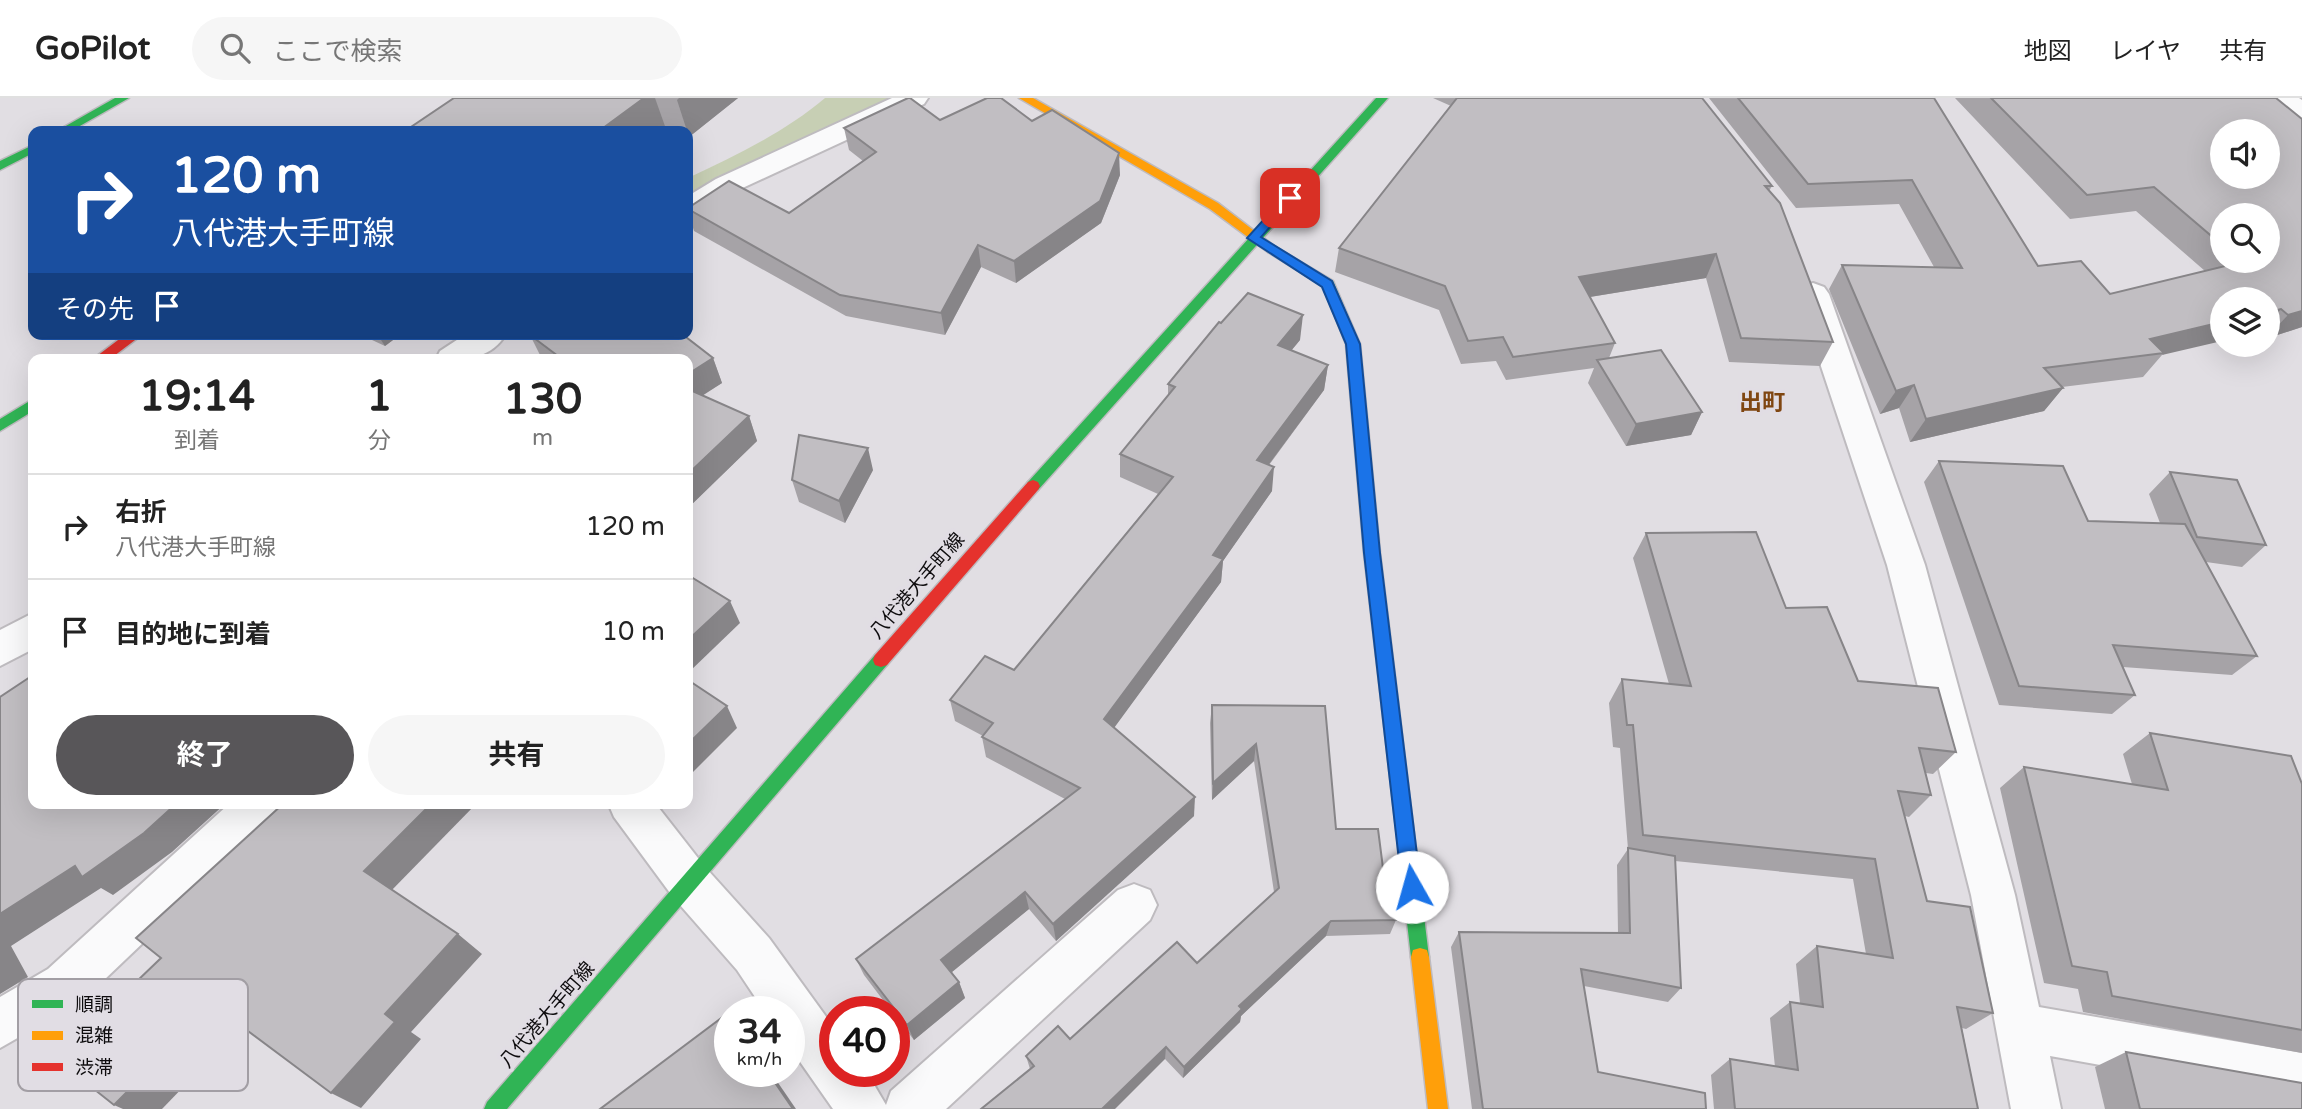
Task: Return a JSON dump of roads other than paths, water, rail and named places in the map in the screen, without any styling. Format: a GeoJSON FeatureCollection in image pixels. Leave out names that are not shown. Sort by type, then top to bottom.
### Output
{"type":"FeatureCollection","features":[{"type":"Feature","properties":{"kind":"street"},"geometry":{"type":"LineString","coordinates":[[72,126],[123,98]]}},
{"type":"Feature","properties":{"kind":"street"},"geometry":{"type":"LineString","coordinates":[[693,206],[726,185],[914,98]]}},
{"type":"Feature","properties":{"kind":"street"},"geometry":{"type":"LineString","coordinates":[[1025,98],[1214,206],[1254,238],[1328,284],[1353,344],[1372,553],[1438,1109]]}},
{"type":"Feature","properties":{"kind":"street","name":"八代港大手町線"},"geometry":{"type":"LineString","coordinates":[[494,1109],[1004,517],[1382,98]]}},
{"type":"Feature","properties":{"kind":"street"},"geometry":{"type":"LineString","coordinates":[[2281,98],[2302,113]]}},
{"type":"Feature","properties":{"kind":"street"},"geometry":{"type":"LineString","coordinates":[[0,166],[28,151]]}},
{"type":"Feature","properties":{"kind":"street"},"geometry":{"type":"LineString","coordinates":[[1797,256],[1827,329],[1906,565],[1993,895],[2036,1109]]}},
{"type":"Feature","properties":{"kind":"street"},"geometry":{"type":"LineString","coordinates":[[107,354],[127,340]]}},
{"type":"Feature","properties":{"kind":"street"},"geometry":{"type":"LineString","coordinates":[[460,354],[481,340]]}},
{"type":"Feature","properties":{"kind":"street"},"geometry":{"type":"LineString","coordinates":[[0,426],[28,407]]}},
{"type":"Feature","properties":{"kind":"street"},"geometry":{"type":"LineString","coordinates":[[0,650],[28,632]]}},
{"type":"Feature","properties":{"kind":"street"},"geometry":{"type":"LineString","coordinates":[[71,979],[254,809]]}},
{"type":"Feature","properties":{"kind":"street"},"geometry":{"type":"LineString","coordinates":[[634,809],[689,882],[753,954],[819,1047]]}},
{"type":"Feature","properties":{"kind":"street"},"geometry":{"type":"LineString","coordinates":[[909,1109],[1134,905]]}},
{"type":"Feature","properties":{"kind":"street"},"geometry":{"type":"LineString","coordinates":[[0,1024],[18,1013]]}},
{"type":"Feature","properties":{"kind":"street"},"geometry":{"type":"LineString","coordinates":[[2019,1027],[2302,1077]]}},
{"type":"Feature","properties":{"kind":"street"},"geometry":{"type":"LineString","coordinates":[[847,1087],[863,1109]]}},
{"type":"Feature","properties":{"kind":"district","name":"出町"},"geometry":{"type":"Point","coordinates":[1762,403]}}]}
